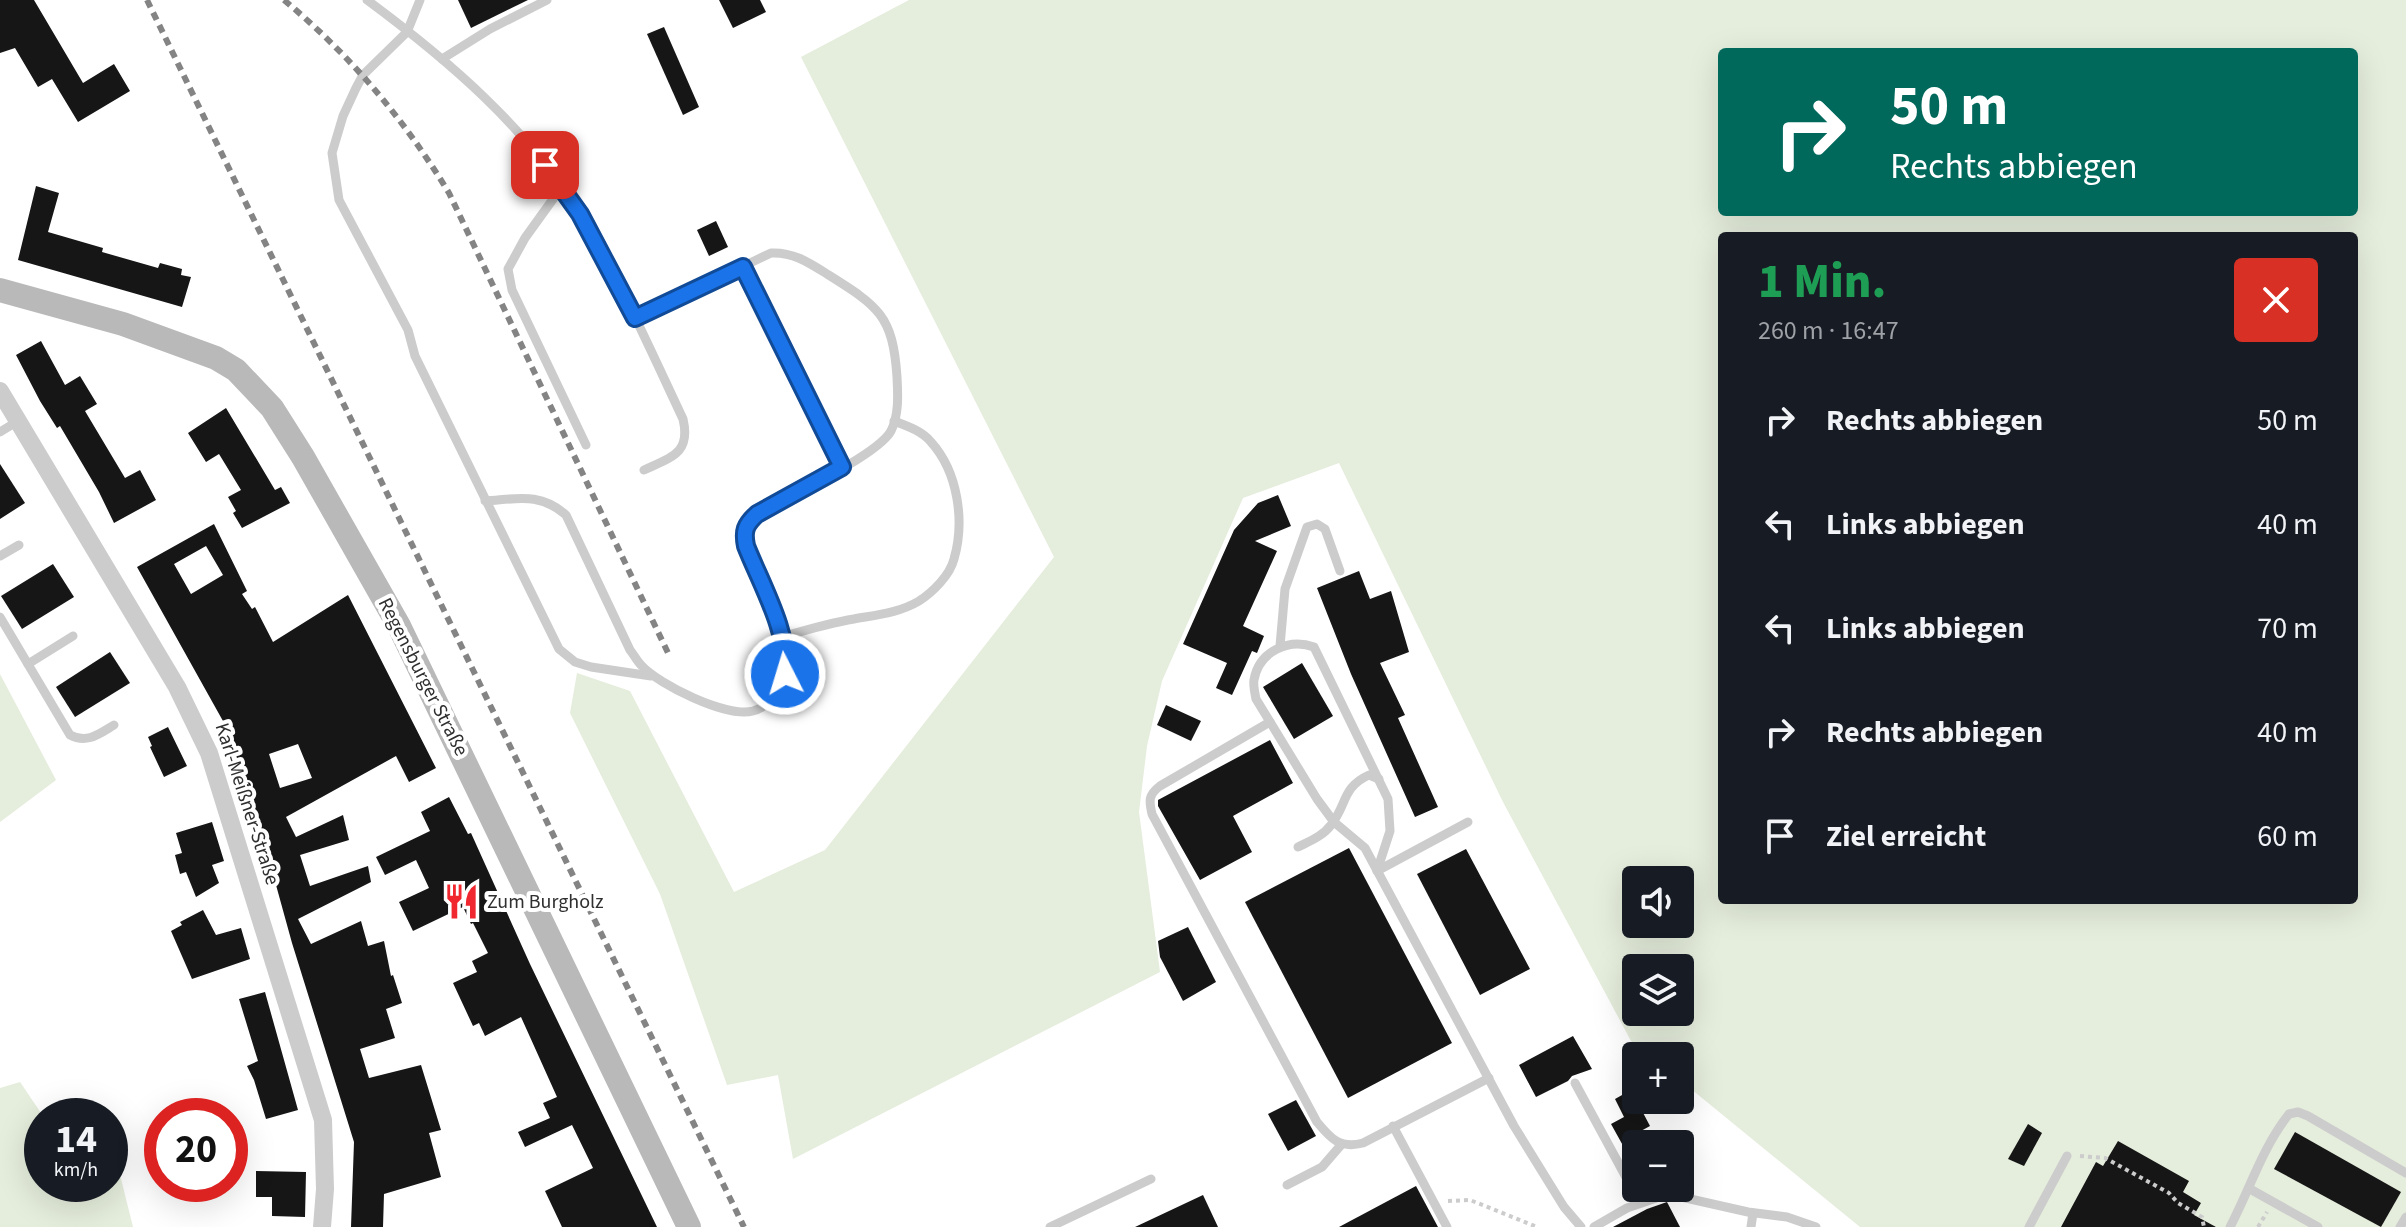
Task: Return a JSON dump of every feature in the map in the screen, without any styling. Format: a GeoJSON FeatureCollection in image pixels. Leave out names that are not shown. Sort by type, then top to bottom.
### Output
{"type":"FeatureCollection","features":[{"type":"Feature","properties":{"kind":"main road","name":"Regensburger Straße"},"geometry":{"type":"LineString","coordinates":[[0,290],[123,324],[216,358],[236,370],[272,408],[346,529],[399,626],[689,1227]]}},
{"type":"Feature","properties":{"kind":"street","name":"Karl-Meißner-Straße"},"geometry":{"type":"LineString","coordinates":[[0,391],[177,687],[209,753],[323,1120],[325,1189],[322,1227]]}},
{"type":"Feature","properties":{"kind":"lane"},"geometry":{"type":"LineString","coordinates":[[367,0],[442,59],[507,121],[580,214],[635,318],[683,419],[687,436],[680,450],[644,470]]}},
{"type":"Feature","properties":{"kind":"lane"},"geometry":{"type":"LineString","coordinates":[[420,0],[407,32],[363,75],[343,116],[332,153],[339,200],[408,330],[415,356],[559,649],[575,662],[591,667],[654,676]]}},
{"type":"Feature","properties":{"kind":"lane"},"geometry":{"type":"LineString","coordinates":[[442,59],[490,29],[547,0]]}},
{"type":"Feature","properties":{"kind":"lane"},"geometry":{"type":"LineString","coordinates":[[561,188],[525,238],[508,269],[512,290],[586,445]]}},
{"type":"Feature","properties":{"kind":"lane"},"geometry":{"type":"LineString","coordinates":[[485,501],[534,498],[552,503],[566,515],[630,650],[640,665],[654,676],[697,699],[730,711],[751,712],[766,705],[785,674],[787,658],[782,637],[746,546],[743,533],[746,524],[757,514],[879,444],[890,432],[898,391],[895,343],[885,321],[873,306],[803,259],[786,253],[771,253],[635,318]]}},
{"type":"Feature","properties":{"kind":"lane"},"geometry":{"type":"LineString","coordinates":[[743,267],[842,467]]}},
{"type":"Feature","properties":{"kind":"lane"},"geometry":{"type":"LineString","coordinates":[[0,432],[18,421]]}},
{"type":"Feature","properties":{"kind":"lane"},"geometry":{"type":"LineString","coordinates":[[782,637],[853,619],[884,615],[918,601],[941,582],[954,560],[958,515],[954,481],[930,440],[894,421]]}},
{"type":"Feature","properties":{"kind":"lane"},"geometry":{"type":"LineString","coordinates":[[1280,646],[1285,589],[1307,527],[1317,524],[1325,529],[1340,571]]}},
{"type":"Feature","properties":{"kind":"lane"},"geometry":{"type":"LineString","coordinates":[[0,556],[19,545]]}},
{"type":"Feature","properties":{"kind":"lane"},"geometry":{"type":"LineString","coordinates":[[0,617],[70,735],[92,739],[114,725]]}},
{"type":"Feature","properties":{"kind":"lane"},"geometry":{"type":"LineString","coordinates":[[28,664],[73,636]]}},
{"type":"Feature","properties":{"kind":"lane"},"geometry":{"type":"LineString","coordinates":[[1377,871],[1390,831],[1388,799],[1314,647],[1299,642],[1280,646],[1262,663],[1254,680],[1256,699],[1334,822],[1365,848],[1377,871],[1522,1140],[1564,1207],[1581,1227]]}},
{"type":"Feature","properties":{"kind":"lane"},"geometry":{"type":"LineString","coordinates":[[1270,722],[1160,786],[1151,792],[1149,800],[1152,814],[1317,1122],[1330,1138],[1341,1145],[1363,1143],[1489,1078]]}},
{"type":"Feature","properties":{"kind":"lane"},"geometry":{"type":"LineString","coordinates":[[1298,847],[1324,833],[1334,822],[1355,781],[1369,775],[1379,779]]}},
{"type":"Feature","properties":{"kind":"lane"},"geometry":{"type":"LineString","coordinates":[[1377,871],[1468,822]]}},
{"type":"Feature","properties":{"kind":"lane"},"geometry":{"type":"LineString","coordinates":[[1575,1083],[1640,1203]]}},
{"type":"Feature","properties":{"kind":"lane"},"geometry":{"type":"LineString","coordinates":[[2230,1227],[2250,1189],[2256,1168],[2289,1114],[2298,1112],[2406,1173]]}},
{"type":"Feature","properties":{"kind":"lane"},"geometry":{"type":"LineString","coordinates":[[1393,1126],[1447,1227]]}},
{"type":"Feature","properties":{"kind":"lane"},"geometry":{"type":"LineString","coordinates":[[1287,1185],[1322,1167],[1341,1145]]}},
{"type":"Feature","properties":{"kind":"lane"},"geometry":{"type":"LineString","coordinates":[[2029,1227],[2067,1156]]}},
{"type":"Feature","properties":{"kind":"lane"},"geometry":{"type":"LineString","coordinates":[[1050,1227],[1151,1179]]}},
{"type":"Feature","properties":{"kind":"lane"},"geometry":{"type":"LineString","coordinates":[[2250,1189],[2318,1227]]}},
{"type":"Feature","properties":{"kind":"lane"},"geometry":{"type":"LineString","coordinates":[[1594,1227],[1602,1220],[1640,1203],[1668,1194],[1753,1213],[1787,1217],[1816,1227]]}},
{"type":"Feature","properties":{"kind":"lane"},"geometry":{"type":"LineString","coordinates":[[1751,1227],[1753,1213]]}},
{"type":"Feature","properties":{"kind":"lane"},"geometry":{"type":"LineString","coordinates":[[2400,1227],[2406,1217]]}},
{"type":"Feature","properties":{"kind":"path"},"geometry":{"type":"LineString","coordinates":[[2067,1156],[2105,1158],[2169,1193],[2178,1203],[2202,1217],[2204,1227]]}},
{"type":"Feature","properties":{"kind":"path"},"geometry":{"type":"LineString","coordinates":[[1434,1202],[1470,1200],[1537,1227]]}},
{"type":"Feature","properties":{"kind":"green space"},"geometry":{"type":"Polygon","coordinates":[[[909,0],[2406,0],[2406,1227],[1860,1227],[1694,1091],[1694,1042],[1631,1041],[1623,1026],[1694,1026],[1694,954],[1622,954],[1622,1024],[1503,802],[1339,463],[1243,498],[1162,681],[1147,746],[1139,812],[1160,972],[793,1159],[778,1075],[727,1085],[660,894],[570,713],[577,673],[630,691],[734,892],[825,850],[1054,557],[801,57],[909,0]]]}},
{"type":"Feature","properties":{"kind":"green space"},"geometry":{"type":"Polygon","coordinates":[[[0,674],[56,780],[0,822],[0,674]]]}},
{"type":"Feature","properties":{"kind":"green space"},"geometry":{"type":"Polygon","coordinates":[[[20,1082],[31,1098],[24,1098],[24,1202],[127,1202],[133,1227],[0,1227],[0,1088],[20,1082]]]}},
{"type":"Feature","properties":{"kind":"building"},"geometry":{"type":"Polygon","coordinates":[[[0,0],[34,0],[83,83],[114,64],[130,91],[78,122],[52,79],[38,87],[15,48],[0,53],[0,0]]]}},
{"type":"Feature","properties":{"kind":"building"},"geometry":{"type":"Polygon","coordinates":[[[458,0],[528,0],[471,28],[458,0]]]}},
{"type":"Feature","properties":{"kind":"building"},"geometry":{"type":"Polygon","coordinates":[[[719,0],[760,0],[766,12],[733,28],[719,0]]]}},
{"type":"Feature","properties":{"kind":"building"},"geometry":{"type":"Polygon","coordinates":[[[664,27],[699,107],[683,115],[647,34],[664,27]]]}},
{"type":"Feature","properties":{"kind":"building"},"geometry":{"type":"Polygon","coordinates":[[[36,186],[59,193],[48,232],[158,268],[160,263],[182,269],[181,275],[191,277],[182,307],[18,260],[36,186]]]}},
{"type":"Feature","properties":{"kind":"building"},"geometry":{"type":"Polygon","coordinates":[[[716,221],[728,247],[709,256],[697,230],[716,221]]]}},
{"type":"Feature","properties":{"kind":"building"},"geometry":{"type":"Polygon","coordinates":[[[41,341],[65,385],[80,376],[97,404],[85,411],[125,478],[140,470],[156,500],[114,523],[99,492],[60,426],[57,428],[40,401],[16,355],[41,341]]]}},
{"type":"Feature","properties":{"kind":"building"},"geometry":{"type":"Polygon","coordinates":[[[226,408],[275,490],[281,487],[290,503],[242,528],[228,497],[241,490],[219,454],[206,462],[188,433],[226,408]]]}},
{"type":"Feature","properties":{"kind":"building"},"geometry":{"type":"Polygon","coordinates":[[[0,464],[25,503],[0,519],[0,464]]]}},
{"type":"Feature","properties":{"kind":"building"},"geometry":{"type":"Polygon","coordinates":[[[1278,495],[1291,526],[1255,541],[1277,551],[1243,626],[1264,636],[1257,653],[1252,651],[1232,695],[1216,688],[1227,663],[1183,644],[1234,530],[1258,503],[1278,495]]]}},
{"type":"Feature","properties":{"kind":"building"},"geometry":{"type":"Polygon","coordinates":[[[214,524],[247,591],[242,594],[252,609],[255,607],[273,642],[348,595],[436,768],[409,782],[396,756],[286,817],[296,837],[343,815],[349,840],[300,855],[310,886],[368,866],[371,882],[298,919],[311,944],[361,921],[368,946],[384,941],[391,976],[402,1003],[386,1009],[395,1038],[360,1049],[369,1078],[421,1065],[441,1130],[429,1133],[441,1177],[384,1194],[383,1227],[351,1227],[354,1142],[292,943],[252,798],[228,730],[137,567],[214,524]],[[206,546],[174,564],[191,594],[223,575],[206,546]],[[298,744],[269,754],[280,788],[312,778],[298,744]]]}},
{"type":"Feature","properties":{"kind":"building"},"geometry":{"type":"Polygon","coordinates":[[[53,564],[74,597],[22,629],[1,596],[53,564]]]}},
{"type":"Feature","properties":{"kind":"building"},"geometry":{"type":"Polygon","coordinates":[[[1359,571],[1370,599],[1391,591],[1409,652],[1380,663],[1405,715],[1398,718],[1438,807],[1415,817],[1351,674],[1317,588],[1359,571]]]}},
{"type":"Feature","properties":{"kind":"building"},"geometry":{"type":"Polygon","coordinates":[[[110,652],[130,683],[75,717],[56,687],[110,652]]]}},
{"type":"Feature","properties":{"kind":"building"},"geometry":{"type":"Polygon","coordinates":[[[1302,663],[1333,716],[1294,739],[1263,687],[1302,663]]]}},
{"type":"Feature","properties":{"kind":"building"},"geometry":{"type":"Polygon","coordinates":[[[1166,705],[1201,721],[1191,741],[1157,725],[1166,705]]]}},
{"type":"Feature","properties":{"kind":"building"},"geometry":{"type":"Polygon","coordinates":[[[168,727],[187,766],[164,777],[148,737],[168,727]]]}},
{"type":"Feature","properties":{"kind":"building"},"geometry":{"type":"Polygon","coordinates":[[[1270,740],[1293,783],[1233,816],[1252,852],[1200,880],[1158,806],[1158,800],[1270,740]]]}},
{"type":"Feature","properties":{"kind":"building"},"geometry":{"type":"Polygon","coordinates":[[[449,797],[468,834],[471,833],[530,964],[657,1227],[562,1227],[545,1191],[593,1168],[572,1125],[525,1147],[518,1132],[550,1118],[543,1103],[557,1097],[521,1017],[485,1036],[479,1023],[473,1026],[453,983],[477,972],[472,961],[488,953],[473,923],[463,907],[413,931],[399,902],[429,888],[416,860],[385,875],[376,857],[430,831],[421,812],[449,797]]]}},
{"type":"Feature","properties":{"kind":"building"},"geometry":{"type":"Polygon","coordinates":[[[212,822],[224,861],[212,865],[219,883],[196,897],[186,872],[180,874],[175,855],[182,853],[176,833],[212,822]]]}},
{"type":"Feature","properties":{"kind":"building"},"geometry":{"type":"Polygon","coordinates":[[[1349,848],[1452,1043],[1348,1098],[1245,902],[1349,848]]]}},
{"type":"Feature","properties":{"kind":"building"},"geometry":{"type":"Polygon","coordinates":[[[1466,849],[1530,969],[1480,995],[1417,874],[1466,849]]]}},
{"type":"Feature","properties":{"kind":"building"},"geometry":{"type":"Polygon","coordinates":[[[203,910],[216,935],[241,928],[250,959],[192,979],[171,931],[182,925],[180,922],[203,910]]]}},
{"type":"Feature","properties":{"kind":"building"},"geometry":{"type":"Polygon","coordinates":[[[1188,927],[1216,982],[1183,1001],[1160,957],[1158,941],[1188,927]]]}},
{"type":"Feature","properties":{"kind":"building"},"geometry":{"type":"Polygon","coordinates":[[[265,992],[298,1110],[266,1119],[247,1066],[258,1061],[239,999],[265,992]]]}},
{"type":"Feature","properties":{"kind":"building"},"geometry":{"type":"Polygon","coordinates":[[[1573,1036],[1592,1069],[1572,1076],[1536,1097],[1519,1065],[1573,1036]]]}},
{"type":"Feature","properties":{"kind":"building"},"geometry":{"type":"Polygon","coordinates":[[[1622,1095],[1622,1113],[1615,1099],[1622,1095]]]}},
{"type":"Feature","properties":{"kind":"building"},"geometry":{"type":"Polygon","coordinates":[[[1296,1100],[1316,1136],[1288,1151],[1268,1114],[1296,1100]]]}},
{"type":"Feature","properties":{"kind":"building"},"geometry":{"type":"Polygon","coordinates":[[[1622,1114],[1644,1114],[1650,1126],[1643,1130],[1622,1130],[1622,1144],[1611,1124],[1624,1117],[1622,1114]]]}},
{"type":"Feature","properties":{"kind":"building"},"geometry":{"type":"Polygon","coordinates":[[[2028,1124],[2042,1133],[2024,1166],[2008,1159],[2028,1124]]]}},
{"type":"Feature","properties":{"kind":"building"},"geometry":{"type":"Polygon","coordinates":[[[2295,1132],[2401,1192],[2381,1227],[2274,1169],[2295,1132]]]}},
{"type":"Feature","properties":{"kind":"building"},"geometry":{"type":"Polygon","coordinates":[[[2118,1141],[2189,1181],[2183,1192],[2201,1203],[2194,1215],[2216,1227],[2061,1227],[2096,1162],[2103,1166],[2118,1141]]]}},
{"type":"Feature","properties":{"kind":"building"},"geometry":{"type":"Polygon","coordinates":[[[256,1171],[306,1172],[305,1217],[272,1216],[272,1197],[256,1197],[256,1171]]]}},
{"type":"Feature","properties":{"kind":"building"},"geometry":{"type":"Polygon","coordinates":[[[1416,1186],[1438,1227],[1339,1227],[1416,1186]]]}},
{"type":"Feature","properties":{"kind":"building"},"geometry":{"type":"Polygon","coordinates":[[[1203,1195],[1218,1227],[1135,1227],[1203,1195]]]}},
{"type":"Feature","properties":{"kind":"building"},"geometry":{"type":"Polygon","coordinates":[[[1667,1202],[1680,1227],[1613,1227],[1667,1202]]]}},
{"type":"Feature","properties":{"kind":"railway"},"geometry":{"type":"LineString","coordinates":[[147,0],[744,1227]]}},
{"type":"Feature","properties":{"kind":"railway"},"geometry":{"type":"LineString","coordinates":[[284,0],[332,43],[375,90],[414,140],[449,193],[669,655]]}},
{"type":"Feature","properties":{"kind":"place","name":"Zum Burgholz"},"geometry":{"type":"Point","coordinates":[461,902]}},
{"type":"Feature","properties":{"kind":"route"},"geometry":{"type":"LineString","coordinates":[[545,165],[580,214],[635,318],[743,267],[842,467],[757,514],[746,524],[743,533],[782,637],[787,658],[785,674]]}}]}
